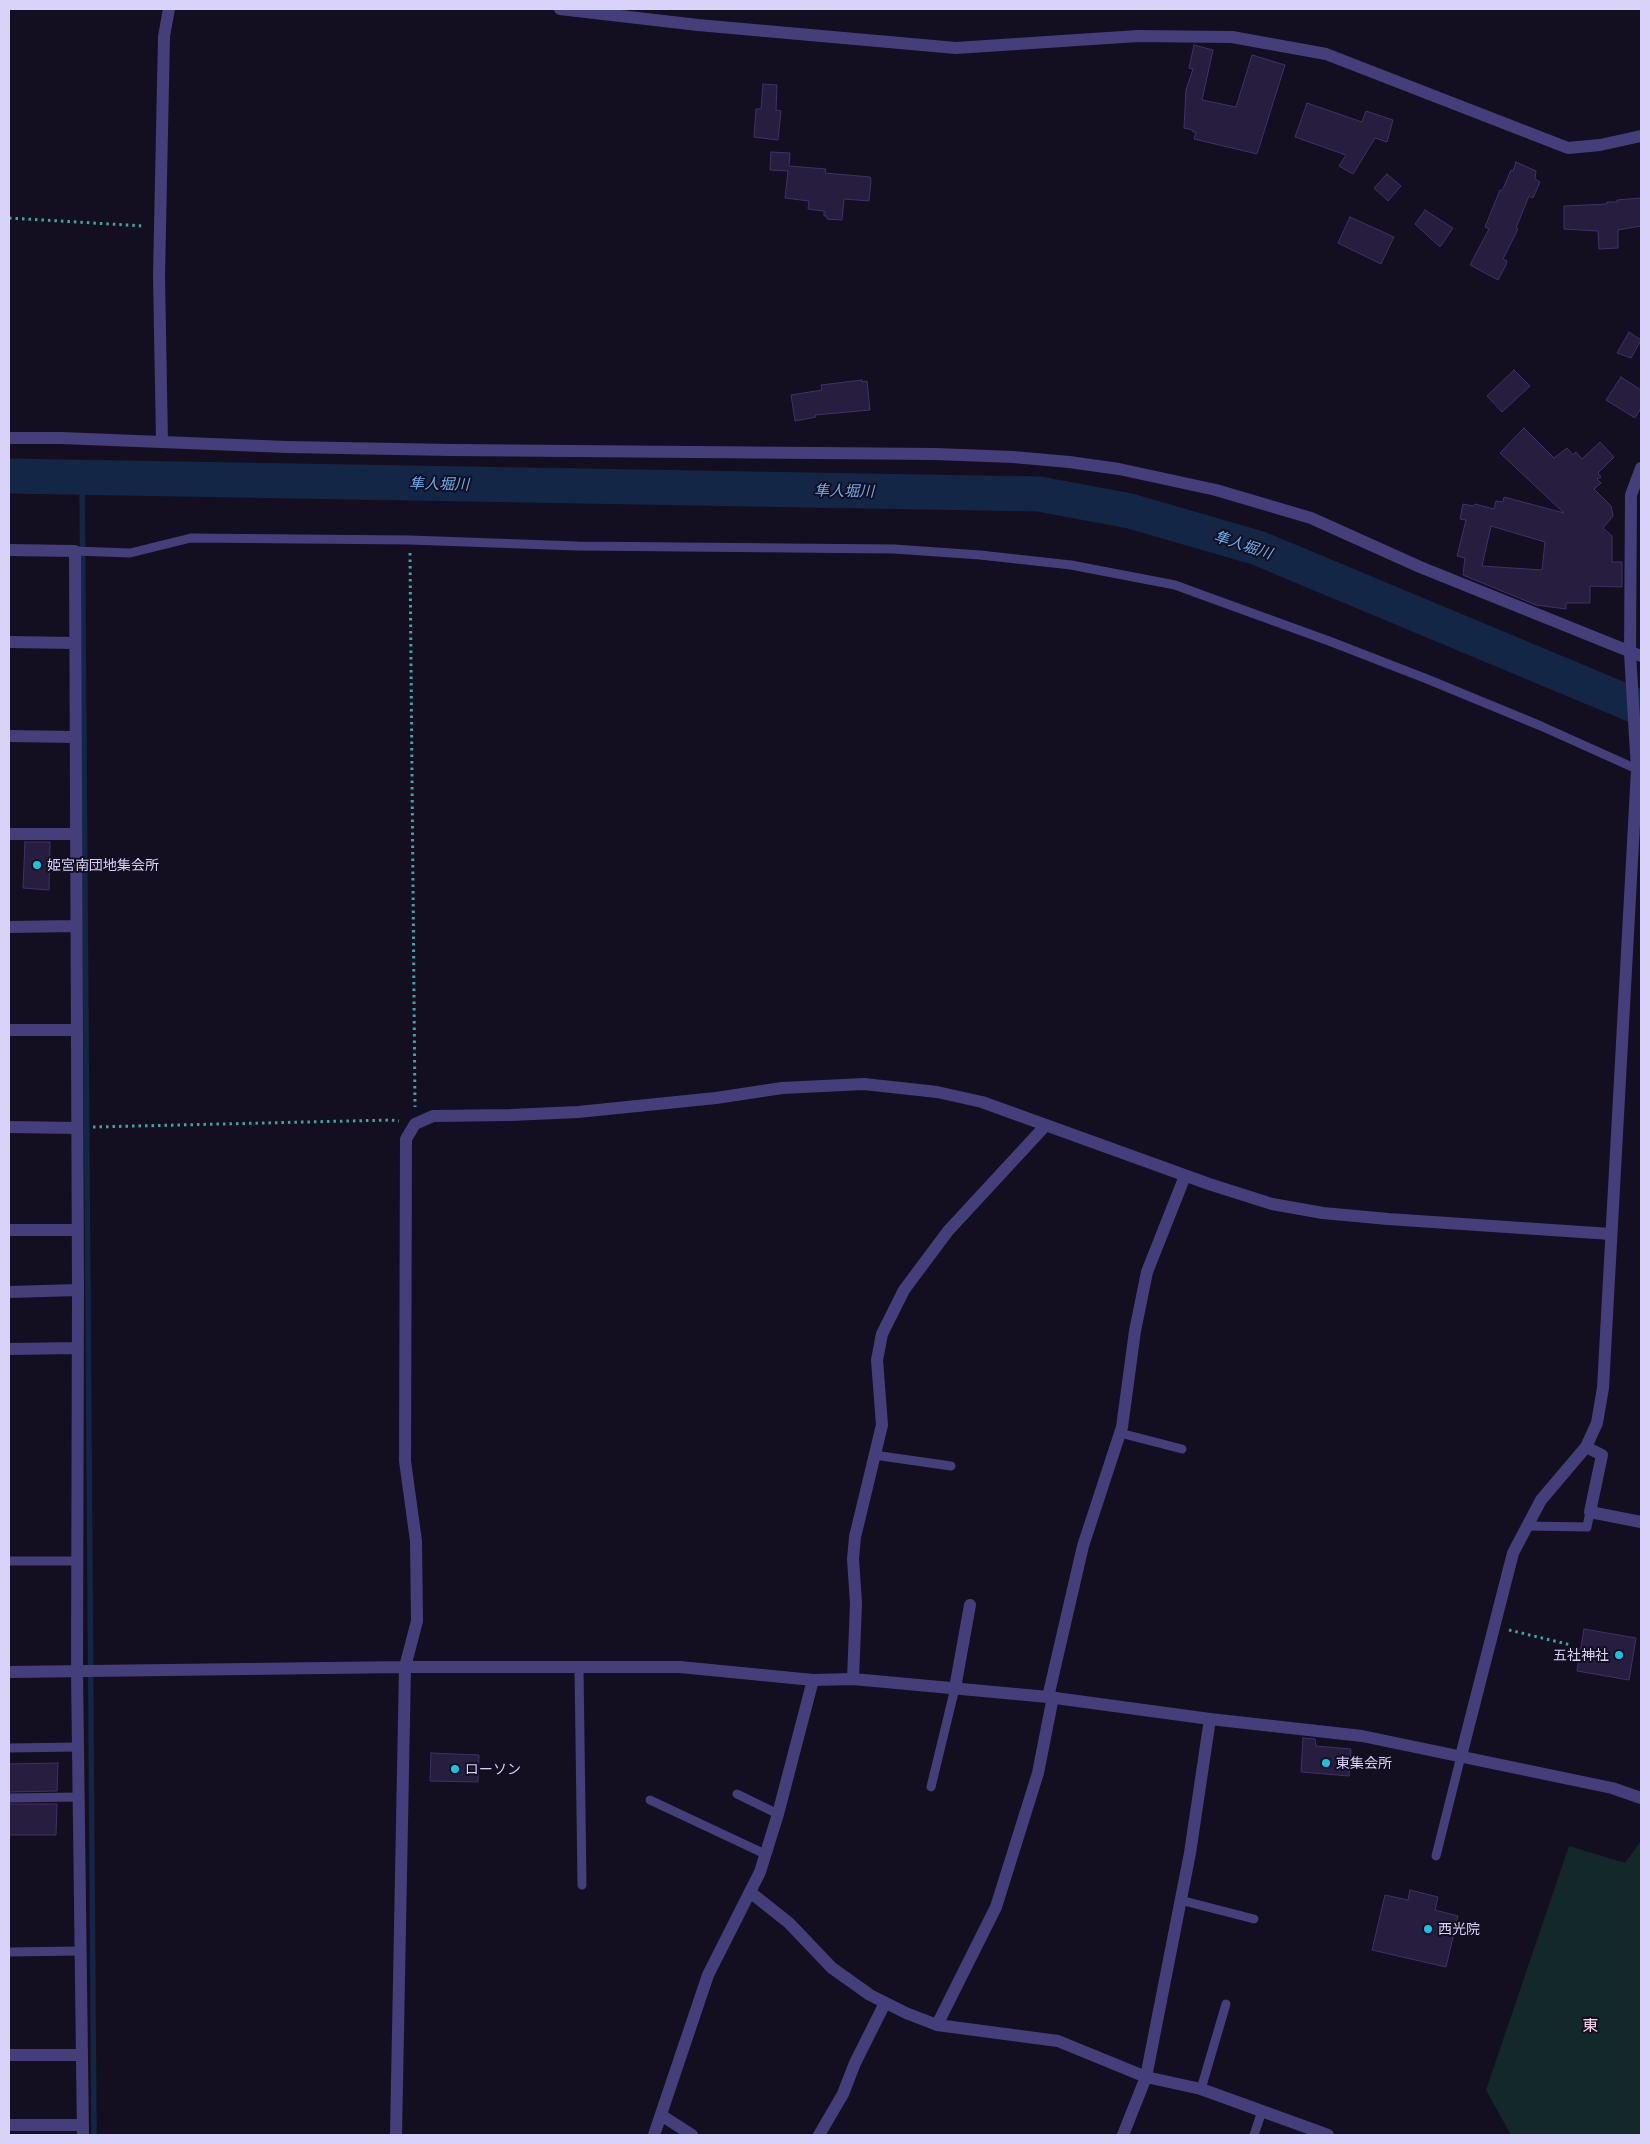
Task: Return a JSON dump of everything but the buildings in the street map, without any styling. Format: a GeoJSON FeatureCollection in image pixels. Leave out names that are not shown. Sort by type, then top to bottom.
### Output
{"type":"FeatureCollection","features":[{"type":"Feature","properties":{"kind":"street"},"geometry":{"type":"LineString","coordinates":[[162,442],[159,276],[164,36],[170,9]]}},
{"type":"Feature","properties":{"kind":"street"},"geometry":{"type":"LineString","coordinates":[[560,9],[956,48],[1138,36],[1232,37],[1326,54],[1568,148],[1600,145],[1641,136]]}},
{"type":"Feature","properties":{"kind":"street"},"geometry":{"type":"LineString","coordinates":[[9,438],[441,450],[936,454],[1013,457],[1099,466],[1216,490],[1311,518],[1420,567],[1636,654]]}},
{"type":"Feature","properties":{"kind":"street"},"geometry":{"type":"LineString","coordinates":[[1461,1756],[1513,1553],[1542,1500],[1586,1447],[1597,1423],[1603,1388],[1639,771],[1631,495],[1641,468]]}},
{"type":"Feature","properties":{"kind":"street"},"geometry":{"type":"LineString","coordinates":[[9,550],[75,551],[78,1230],[77,1748],[83,2130],[9,2125]]}},
{"type":"Feature","properties":{"kind":"street"},"geometry":{"type":"LineString","coordinates":[[9,642],[75,643]]}},
{"type":"Feature","properties":{"kind":"street"},"geometry":{"type":"LineString","coordinates":[[9,736],[76,737]]}},
{"type":"Feature","properties":{"kind":"street"},"geometry":{"type":"LineString","coordinates":[[9,834],[76,834]]}},
{"type":"Feature","properties":{"kind":"street"},"geometry":{"type":"LineString","coordinates":[[9,927],[76,926]]}},
{"type":"Feature","properties":{"kind":"street"},"geometry":{"type":"LineString","coordinates":[[9,1030],[77,1030]]}},
{"type":"Feature","properties":{"kind":"street"},"geometry":{"type":"LineString","coordinates":[[396,2135],[405,1667],[417,1621],[416,1541],[405,1461],[406,1139],[415,1124],[433,1116],[578,1112],[716,1098],[782,1088],[864,1084],[938,1092],[982,1102],[1185,1176],[1272,1204],[1323,1213],[1388,1219],[1612,1234]]}},
{"type":"Feature","properties":{"kind":"street"},"geometry":{"type":"LineString","coordinates":[[852,1679],[856,1603],[853,1559],[855,1537],[882,1425],[877,1360],[882,1334],[904,1290],[948,1231],[1046,1125]]}},
{"type":"Feature","properties":{"kind":"street"},"geometry":{"type":"LineString","coordinates":[[9,1127],[77,1128]]}},
{"type":"Feature","properties":{"kind":"street"},"geometry":{"type":"LineString","coordinates":[[937,2025],[996,1907],[1038,1773],[1050,1697],[1083,1546],[1120,1433],[1135,1331],[1147,1272],[1185,1176]]}},
{"type":"Feature","properties":{"kind":"street"},"geometry":{"type":"LineString","coordinates":[[9,1230],[78,1230]]}},
{"type":"Feature","properties":{"kind":"street"},"geometry":{"type":"LineString","coordinates":[[9,1292],[78,1290]]}},
{"type":"Feature","properties":{"kind":"street"},"geometry":{"type":"LineString","coordinates":[[9,1349],[78,1348]]}},
{"type":"Feature","properties":{"kind":"street"},"geometry":{"type":"LineString","coordinates":[[1586,1447],[1602,1455],[1590,1512],[1641,1522]]}},
{"type":"Feature","properties":{"kind":"street"},"geometry":{"type":"LineString","coordinates":[[955,1688],[970,1605]]}},
{"type":"Feature","properties":{"kind":"street"},"geometry":{"type":"LineString","coordinates":[[9,1672],[405,1667],[680,1667],[813,1680],[852,1679],[1050,1697],[1210,1719],[1362,1736],[1612,1788],[1641,1798]]}},
{"type":"Feature","properties":{"kind":"street"},"geometry":{"type":"LineString","coordinates":[[654,2135],[708,1975],[760,1872],[778,1814],[813,1680]]}},
{"type":"Feature","properties":{"kind":"street"},"geometry":{"type":"LineString","coordinates":[[1123,2135],[1146,2077],[1180,1900],[1210,1719]]}},
{"type":"Feature","properties":{"kind":"street"},"geometry":{"type":"LineString","coordinates":[[750,1892],[789,1923],[832,1968],[870,1995],[906,2013],[937,2025],[1058,2041],[1146,2077],[1201,2089],[1262,2111],[1307,2132],[1328,2135]]}},
{"type":"Feature","properties":{"kind":"street"},"geometry":{"type":"LineString","coordinates":[[819,2135],[843,2094],[855,2063],[886,2003]]}},
{"type":"Feature","properties":{"kind":"street"},"geometry":{"type":"LineString","coordinates":[[9,2055],[82,2055]]}},
{"type":"Feature","properties":{"kind":"street"},"geometry":{"type":"LineString","coordinates":[[661,2115],[692,2135]]}},
{"type":"Feature","properties":{"kind":"lane"},"geometry":{"type":"LineString","coordinates":[[75,551],[130,553],[191,538],[410,540],[586,546],[894,549],[980,554],[1071,565],[1175,586],[1303,631],[1541,726],[1639,771]]}},
{"type":"Feature","properties":{"kind":"lane"},"geometry":{"type":"LineString","coordinates":[[1120,1433],[1182,1449]]}},
{"type":"Feature","properties":{"kind":"lane"},"geometry":{"type":"LineString","coordinates":[[874,1455],[951,1466]]}},
{"type":"Feature","properties":{"kind":"lane"},"geometry":{"type":"LineString","coordinates":[[1527,1526],[1587,1527],[1590,1512]]}},
{"type":"Feature","properties":{"kind":"lane"},"geometry":{"type":"LineString","coordinates":[[9,1560],[77,1560]]}},
{"type":"Feature","properties":{"kind":"lane"},"geometry":{"type":"LineString","coordinates":[[579,1668],[582,1886]]}},
{"type":"Feature","properties":{"kind":"lane"},"geometry":{"type":"LineString","coordinates":[[931,1787],[955,1688]]}},
{"type":"Feature","properties":{"kind":"lane"},"geometry":{"type":"LineString","coordinates":[[9,1748],[77,1748]]}},
{"type":"Feature","properties":{"kind":"lane"},"geometry":{"type":"LineString","coordinates":[[1436,1856],[1461,1756]]}},
{"type":"Feature","properties":{"kind":"lane"},"geometry":{"type":"LineString","coordinates":[[737,1794],[778,1814]]}},
{"type":"Feature","properties":{"kind":"lane"},"geometry":{"type":"LineString","coordinates":[[9,1798],[78,1797]]}},
{"type":"Feature","properties":{"kind":"lane"},"geometry":{"type":"LineString","coordinates":[[650,1800],[765,1854]]}},
{"type":"Feature","properties":{"kind":"lane"},"geometry":{"type":"LineString","coordinates":[[1180,1900],[1254,1919]]}},
{"type":"Feature","properties":{"kind":"lane"},"geometry":{"type":"LineString","coordinates":[[9,1952],[79,1951]]}},
{"type":"Feature","properties":{"kind":"lane"},"geometry":{"type":"LineString","coordinates":[[1201,2089],[1226,2004]]}},
{"type":"Feature","properties":{"kind":"lane"},"geometry":{"type":"LineString","coordinates":[[1254,2135],[1262,2111]]}},
{"type":"Feature","properties":{"kind":"path"},"geometry":{"type":"LineString","coordinates":[[9,218],[160,226]]}},
{"type":"Feature","properties":{"kind":"path"},"geometry":{"type":"LineString","coordinates":[[77,1128],[391,1120],[415,1124],[410,540]]}},
{"type":"Feature","properties":{"kind":"path"},"geometry":{"type":"LineString","coordinates":[[1494,1626],[1571,1645]]}},
{"type":"Feature","properties":{"kind":"green space"},"geometry":{"type":"Polygon","coordinates":[[[1641,1841],[1641,2135],[1511,2135],[1486,2090],[1569,1846],[1625,1863],[1641,1841]]]}},
{"type":"Feature","properties":{"kind":"waterway","name":"隼人堀川"},"geometry":{"type":"LineString","coordinates":[[9,476],[1039,494],[1130,511],[1258,548],[1641,708]]}},
{"type":"Feature","properties":{"kind":"waterway"},"geometry":{"type":"LineString","coordinates":[[82,477],[94,2135]]}},
{"type":"Feature","properties":{"kind":"place","name":"姫宮南団地集会所"},"geometry":{"type":"Point","coordinates":[37,865]}},
{"type":"Feature","properties":{"kind":"place","name":"五社神社"},"geometry":{"type":"Point","coordinates":[1619,1655]}},
{"type":"Feature","properties":{"kind":"place","name":"東集会所"},"geometry":{"type":"Point","coordinates":[1326,1763]}},
{"type":"Feature","properties":{"kind":"place","name":"ローソン"},"geometry":{"type":"Point","coordinates":[455,1769]}},
{"type":"Feature","properties":{"kind":"place","name":"西光院"},"geometry":{"type":"Point","coordinates":[1428,1929]}},
{"type":"Feature","properties":{"kind":"district","name":"東"},"geometry":{"type":"Point","coordinates":[1590,2026]}}]}
